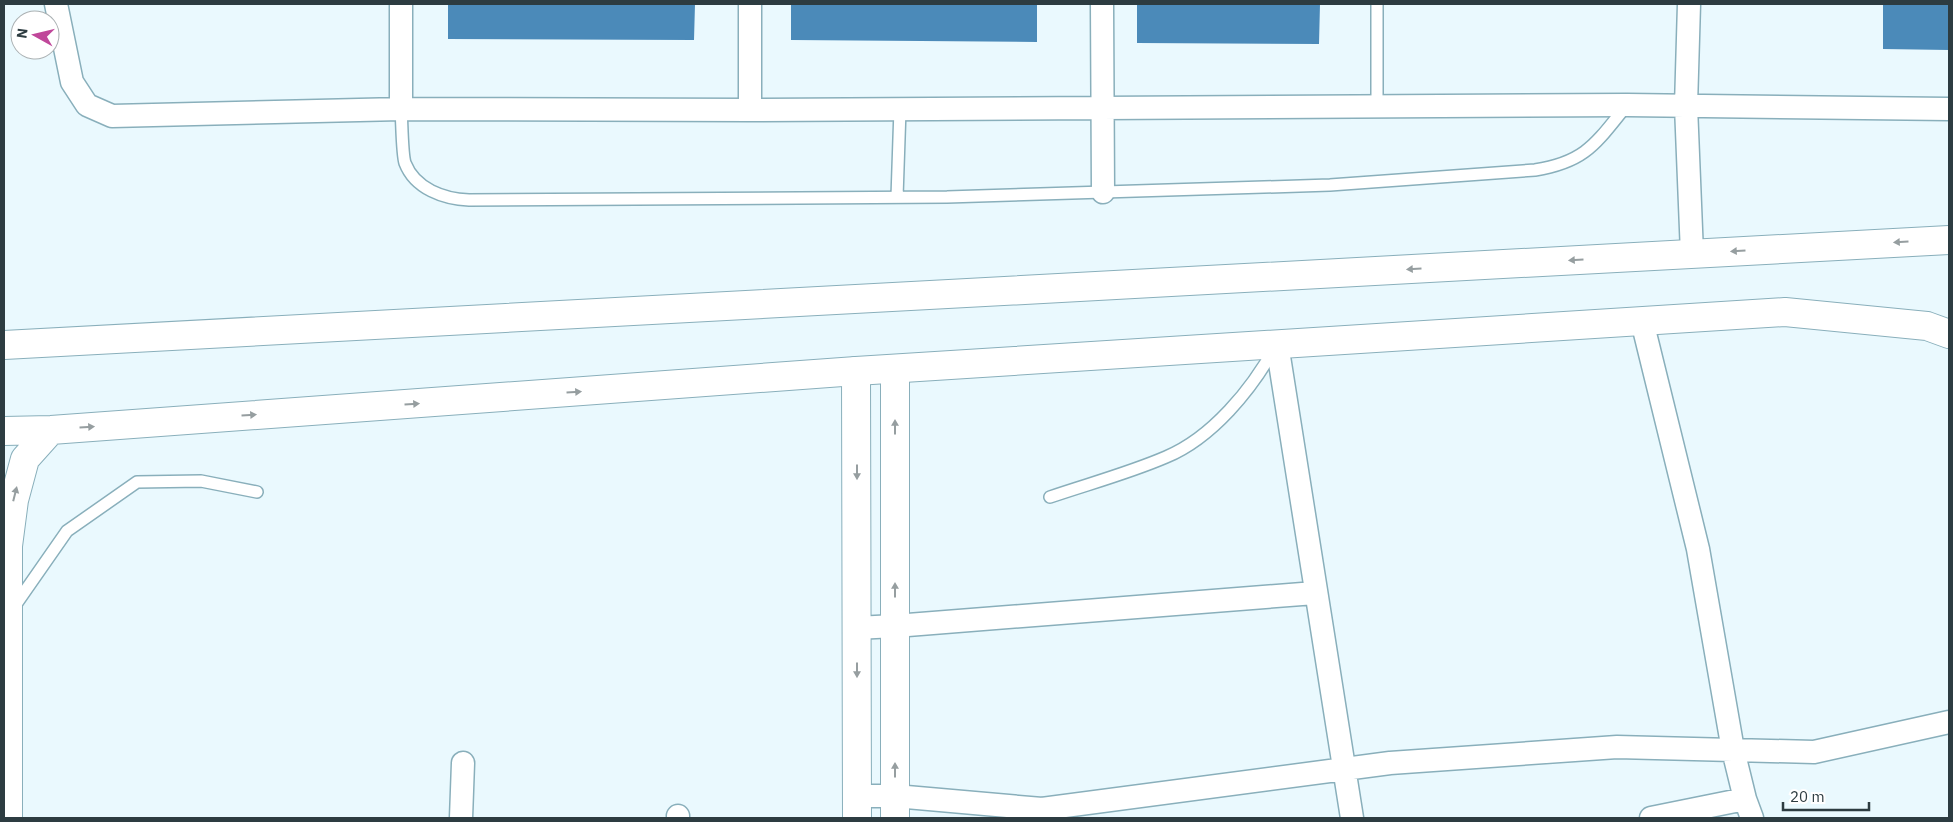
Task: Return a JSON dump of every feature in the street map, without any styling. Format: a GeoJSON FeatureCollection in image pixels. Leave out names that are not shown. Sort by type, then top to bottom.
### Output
{"type":"FeatureCollection","features":[{"type":"Feature","properties":{"kind":"main road"},"geometry":{"type":"LineString","coordinates":[[4,345],[1949,240]]}},
{"type":"Feature","properties":{"kind":"main road"},"geometry":{"type":"LineString","coordinates":[[4,431],[51,430],[856,371],[1785,312],[1927,326],[1949,334]]}},
{"type":"Feature","properties":{"kind":"main road"},"geometry":{"type":"LineString","coordinates":[[895,369],[895,807]]}},
{"type":"Feature","properties":{"kind":"main road"},"geometry":{"type":"LineString","coordinates":[[856,371],[857,807]]}},
{"type":"Feature","properties":{"kind":"main road"},"geometry":{"type":"LineString","coordinates":[[8,818],[6,659],[8,546],[14,500],[25,459],[51,430]]}},
{"type":"Feature","properties":{"kind":"street"},"geometry":{"type":"LineString","coordinates":[[56,4],[72,82],[87,105],[112,116],[400,109],[750,110],[1378,106],[1686,106],[1949,109]]}},
{"type":"Feature","properties":{"kind":"street"},"geometry":{"type":"LineString","coordinates":[[400,109],[401,4]]}},
{"type":"Feature","properties":{"kind":"street"},"geometry":{"type":"LineString","coordinates":[[750,4],[750,110]]}},
{"type":"Feature","properties":{"kind":"street"},"geometry":{"type":"LineString","coordinates":[[1102,4],[1103,192]]}},
{"type":"Feature","properties":{"kind":"street"},"geometry":{"type":"LineString","coordinates":[[1689,4],[1686,106],[1692,254]]}},
{"type":"Feature","properties":{"kind":"street"},"geometry":{"type":"LineString","coordinates":[[1642,321],[1698,548],[1733,750],[1748,809],[1651,818]]}},
{"type":"Feature","properties":{"kind":"street"},"geometry":{"type":"LineString","coordinates":[[1277,344],[1342,769],[1352,818]]}},
{"type":"Feature","properties":{"kind":"street"},"geometry":{"type":"LineString","coordinates":[[856,628],[1315,593]]}},
{"type":"Feature","properties":{"kind":"street"},"geometry":{"type":"LineString","coordinates":[[857,807],[1042,809],[1390,763],[1617,747],[1814,752],[1949,722]]}},
{"type":"Feature","properties":{"kind":"street"},"geometry":{"type":"LineString","coordinates":[[461,818],[463,763]]}},
{"type":"Feature","properties":{"kind":"lane"},"geometry":{"type":"LineString","coordinates":[[1377,4],[1378,106]]}},
{"type":"Feature","properties":{"kind":"lane"},"geometry":{"type":"LineString","coordinates":[[400,109],[405,163],[423,186],[437,194],[452,199],[897,197],[1330,186],[1552,167],[1574,159],[1592,147],[1627,106]]}},
{"type":"Feature","properties":{"kind":"lane"},"geometry":{"type":"LineString","coordinates":[[897,197],[900,109]]}},
{"type":"Feature","properties":{"kind":"lane"},"geometry":{"type":"LineString","coordinates":[[1050,497],[1167,457],[1190,443],[1231,409],[1264,367],[1277,344]]}},
{"type":"Feature","properties":{"kind":"lane"},"geometry":{"type":"LineString","coordinates":[[8,614],[67,532],[137,482],[201,481],[257,492]]}},
{"type":"Feature","properties":{"kind":"building"},"geometry":{"type":"Polygon","coordinates":[[[448,4],[695,4],[694,40],[448,39],[448,4]]]}},
{"type":"Feature","properties":{"kind":"building"},"geometry":{"type":"Polygon","coordinates":[[[791,4],[1037,4],[1037,42],[791,40],[791,4]]]}},
{"type":"Feature","properties":{"kind":"building"},"geometry":{"type":"Polygon","coordinates":[[[1137,4],[1320,4],[1319,44],[1137,43],[1137,4]]]}},
{"type":"Feature","properties":{"kind":"building"},"geometry":{"type":"Polygon","coordinates":[[[1883,4],[1949,4],[1949,50],[1883,49],[1883,4]]]}}]}
